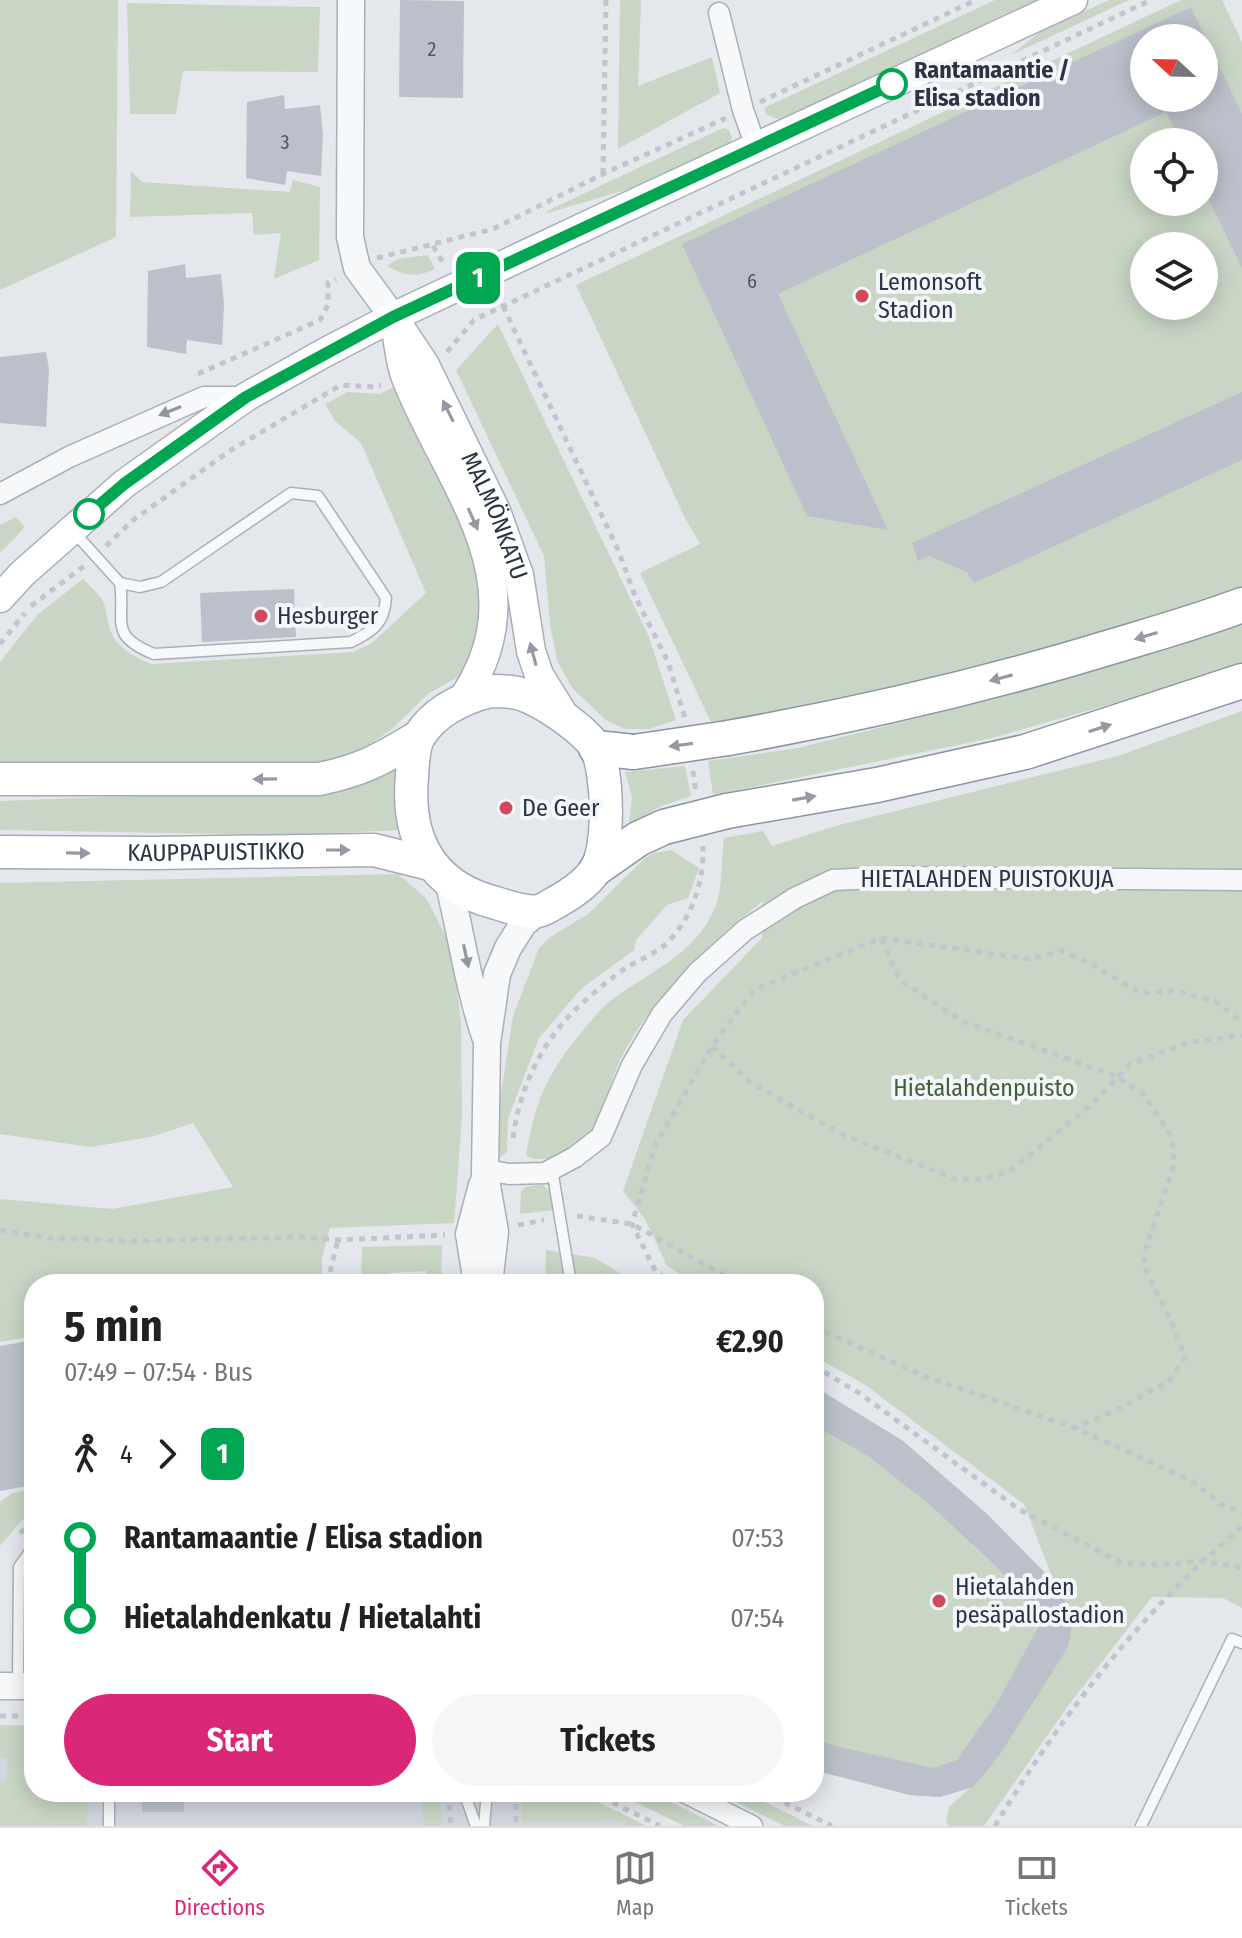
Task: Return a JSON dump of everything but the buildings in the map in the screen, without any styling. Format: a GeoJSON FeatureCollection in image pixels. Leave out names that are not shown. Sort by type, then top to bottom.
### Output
{"type":"FeatureCollection","features":[{"type":"Feature","properties":{"kind":"highway"},"geometry":{"type":"LineString","coordinates":[[596,748],[634,752],[821,721],[978,685],[1242,605]]}},
{"type":"Feature","properties":{"kind":"highway"},"geometry":{"type":"LineString","coordinates":[[598,867],[638,839],[664,827],[727,811],[877,785],[1025,752],[1242,681]]}},
{"type":"Feature","properties":{"kind":"main road"},"geometry":{"type":"LineString","coordinates":[[0,598],[71,529],[124,484],[246,397],[393,317],[1073,0]]}},
{"type":"Feature","properties":{"kind":"main road","name":"MALMÖNKATU"},"geometry":{"type":"LineString","coordinates":[[393,317],[493,577],[491,637],[480,673],[464,697]]}},
{"type":"Feature","properties":{"kind":"main road","name":"MALMÖNKATU"},"geometry":{"type":"LineString","coordinates":[[415,371],[496,511],[512,548],[525,605],[531,651],[539,675],[569,723]]}},
{"type":"Feature","properties":{"kind":"main road"},"geometry":{"type":"LineString","coordinates":[[0,779],[319,779],[361,769],[383,759],[418,737],[437,716],[464,697],[490,691],[511,691],[530,697],[569,723],[596,748],[602,766],[607,824],[598,867],[574,890],[539,911],[481,899],[439,872],[416,833],[410,801],[418,737]]}},
{"type":"Feature","properties":{"kind":"main road","name":"KAUPPAPUISTIKKO"},"geometry":{"type":"LineString","coordinates":[[0,852],[374,850],[439,872]]}},
{"type":"Feature","properties":{"kind":"street","name":"MALMÖNKATU"},"geometry":{"type":"LineString","coordinates":[[351,0],[350,237],[357,268],[393,317]]}},
{"type":"Feature","properties":{"kind":"street"},"geometry":{"type":"LineString","coordinates":[[719,13],[743,110],[756,147]]}},
{"type":"Feature","properties":{"kind":"street"},"geometry":{"type":"LineString","coordinates":[[0,494],[134,427],[204,397],[246,397]]}},
{"type":"Feature","properties":{"kind":"street"},"geometry":{"type":"LineString","coordinates":[[439,872],[466,955],[474,1002],[487,1043]]}},
{"type":"Feature","properties":{"kind":"street","name":"HIETALAHDEN PUISTOKUJA"},"geometry":{"type":"LineString","coordinates":[[485,1172],[545,1173],[575,1157],[601,1137],[632,1065],[662,1014],[697,973],[745,930],[795,898],[833,880],[896,877],[1242,880]]}},
{"type":"Feature","properties":{"kind":"street"},"geometry":{"type":"LineString","coordinates":[[490,1274],[495,1232],[485,1172],[487,1043],[497,974],[523,924],[539,911]]}},
{"type":"Feature","properties":{"kind":"street"},"geometry":{"type":"LineString","coordinates":[[475,1274],[469,1234],[485,1172]]}},
{"type":"Feature","properties":{"kind":"street"},"geometry":{"type":"LineString","coordinates":[[704,1802],[752,1826]]}},
{"type":"Feature","properties":{"kind":"lane"},"geometry":{"type":"LineString","coordinates":[[71,529],[120,583],[119,622],[127,637],[138,647],[154,654],[351,642],[367,634],[384,616],[386,598],[318,496],[291,493],[161,582],[140,587],[120,583]]}},
{"type":"Feature","properties":{"kind":"lane"},"geometry":{"type":"LineString","coordinates":[[552,1169],[569,1274]]}},
{"type":"Feature","properties":{"kind":"lane"},"geometry":{"type":"LineString","coordinates":[[17,1686],[19,1567],[24,1560]]}},
{"type":"Feature","properties":{"kind":"lane"},"geometry":{"type":"LineString","coordinates":[[1141,1826],[1232,1639],[1242,1643]]}},
{"type":"Feature","properties":{"kind":"lane"},"geometry":{"type":"LineString","coordinates":[[109,1802],[109,1826]]}},
{"type":"Feature","properties":{"kind":"lane"},"geometry":{"type":"LineString","coordinates":[[468,1802],[476,1826]]}},
{"type":"Feature","properties":{"kind":"lane"},"geometry":{"type":"LineString","coordinates":[[484,1826],[486,1802]]}},
{"type":"Feature","properties":{"kind":"path"},"geometry":{"type":"LineString","coordinates":[[603,174],[606,0]]}},
{"type":"Feature","properties":{"kind":"path"},"geometry":{"type":"LineString","coordinates":[[193,376],[320,320],[328,305],[328,283],[385,254],[433,246],[493,229],[603,174],[976,0]]}},
{"type":"Feature","properties":{"kind":"path"},"geometry":{"type":"LineString","coordinates":[[0,644],[30,607],[96,556],[132,521],[231,450],[341,385],[375,387],[415,371],[451,350],[474,320],[1151,0]]}},
{"type":"Feature","properties":{"kind":"path"},"geometry":{"type":"LineString","coordinates":[[659,1274],[629,1223],[655,1146],[712,1046],[755,989],[881,938],[1029,959],[1063,951],[1140,993],[1176,991],[1215,1001],[1236,1018],[1242,1019]]}},
{"type":"Feature","properties":{"kind":"path"},"geometry":{"type":"LineString","coordinates":[[881,938],[900,980],[962,1021],[1118,1077],[1144,1095],[1172,1137],[1174,1165],[1144,1254],[1146,1271],[1185,1357],[1169,1381],[1075,1428]]}},
{"type":"Feature","properties":{"kind":"path"},"geometry":{"type":"LineString","coordinates":[[712,1046],[751,1083],[844,1135],[955,1179],[984,1179],[1010,1171],[1091,1105],[1130,1064],[1187,1043],[1242,1035]]}},
{"type":"Feature","properties":{"kind":"path"},"geometry":{"type":"LineString","coordinates":[[629,1223],[722,1274]]}},
{"type":"Feature","properties":{"kind":"path"},"geometry":{"type":"LineString","coordinates":[[0,1230],[48,1238],[102,1240],[303,1237],[338,1240],[331,1274]]}},
{"type":"Feature","properties":{"kind":"path"},"geometry":{"type":"LineString","coordinates":[[824,1331],[924,1376],[1075,1428],[1192,1481],[1221,1504],[1242,1513]]}},
{"type":"Feature","properties":{"kind":"path"},"geometry":{"type":"LineString","coordinates":[[824,1372],[859,1393],[1020,1510],[1122,1563],[1160,1565],[1201,1561],[1242,1568]]}},
{"type":"Feature","properties":{"kind":"path"},"geometry":{"type":"LineString","coordinates":[[995,1826],[1072,1709],[1201,1561],[1242,1527]]}},
{"type":"Feature","properties":{"kind":"path"},"geometry":{"type":"LineString","coordinates":[[0,1716],[24,1716]]}},
{"type":"Feature","properties":{"kind":"path"},"geometry":{"type":"LineString","coordinates":[[516,1802],[516,1826]]}},
{"type":"Feature","properties":{"kind":"path"},"geometry":{"type":"LineString","coordinates":[[611,1802],[660,1826]]}},
{"type":"Feature","properties":{"kind":"path"},"geometry":{"type":"LineString","coordinates":[[783,1802],[832,1826]]}},
{"type":"Feature","properties":{"kind":"shaded area"},"geometry":{"type":"Polygon","coordinates":[[[0,1725],[24,1726],[24,1802],[580,1802],[629,1826],[0,1826],[0,1725]]]}},
{"type":"Feature","properties":{"kind":"green space"},"geometry":{"type":"Polygon","coordinates":[[[0,0],[118,0],[116,237],[0,290],[0,0]]]}},
{"type":"Feature","properties":{"kind":"green space"},"geometry":{"type":"Polygon","coordinates":[[[620,0],[641,0],[638,86],[712,57],[720,93],[618,149],[620,0]]]}},
{"type":"Feature","properties":{"kind":"green space"},"geometry":{"type":"Polygon","coordinates":[[[995,0],[1042,0],[783,121],[767,115],[764,108],[995,0]]]}},
{"type":"Feature","properties":{"kind":"green space"},"geometry":{"type":"Polygon","coordinates":[[[1109,0],[1129,0],[1011,55],[1041,31],[1109,0]]]}},
{"type":"Feature","properties":{"kind":"green space","name":"Lemonsoft Stadion"},"geometry":{"type":"Polygon","coordinates":[[[1181,0],[1222,0],[1242,42],[1242,587],[1075,641],[972,670],[868,695],[711,722],[640,573],[700,544],[576,285],[1130,24],[1130,112],[1218,112],[1218,24],[1130,24],[1181,0]]]}},
{"type":"Feature","properties":{"kind":"green space"},"geometry":{"type":"Polygon","coordinates":[[[127,3],[320,7],[318,72],[183,71],[176,114],[130,114],[127,3]]]}},
{"type":"Feature","properties":{"kind":"green space"},"geometry":{"type":"Polygon","coordinates":[[[723,128],[729,130],[732,139],[727,148],[642,185],[547,211],[723,128]]]}},
{"type":"Feature","properties":{"kind":"green space"},"geometry":{"type":"Polygon","coordinates":[[[131,171],[142,182],[290,192],[293,180],[320,187],[319,260],[274,279],[281,233],[254,235],[252,213],[130,217],[131,171]]]}},
{"type":"Feature","properties":{"kind":"green space"},"geometry":{"type":"Polygon","coordinates":[[[428,255],[435,269],[422,274],[406,274],[387,266],[398,259],[428,255]]]}},
{"type":"Feature","properties":{"kind":"green space"},"geometry":{"type":"Polygon","coordinates":[[[498,324],[649,637],[676,720],[649,729],[625,729],[606,720],[572,688],[557,660],[550,624],[544,556],[456,370],[498,324]]]}},
{"type":"Feature","properties":{"kind":"green space"},"geometry":{"type":"Polygon","coordinates":[[[394,387],[466,524],[479,557],[481,634],[463,674],[428,694],[392,729],[366,747],[318,770],[0,767],[0,662],[38,614],[83,579],[103,601],[110,630],[118,644],[153,664],[353,652],[372,643],[426,593],[361,443],[335,421],[325,404],[348,392],[380,394],[394,387]]]}},
{"type":"Feature","properties":{"kind":"green space"},"geometry":{"type":"Polygon","coordinates":[[[16,517],[25,527],[0,553],[0,525],[16,517]]]}},
{"type":"Feature","properties":{"kind":"green space"},"geometry":{"type":"Polygon","coordinates":[[[1242,623],[1242,662],[1199,679],[992,738],[713,795],[708,761],[798,748],[994,699],[1170,648],[1242,623]]]}},
{"type":"Feature","properties":{"kind":"green space","name":"Hietalahdenpuisto"},"geometry":{"type":"Polygon","coordinates":[[[1242,711],[1242,1608],[1223,1598],[1152,1597],[1068,1706],[984,1826],[949,1826],[946,1822],[949,1807],[970,1788],[940,1797],[910,1795],[824,1773],[824,1392],[903,1441],[987,1514],[1054,1582],[1024,1504],[864,1384],[824,1362],[824,1274],[680,1274],[667,1266],[645,1219],[623,1191],[683,1020],[762,938],[763,901],[704,952],[651,1011],[623,1054],[598,1119],[586,1139],[566,1153],[549,1158],[526,1155],[539,1102],[552,1073],[571,1045],[609,1002],[684,950],[708,922],[718,898],[724,838],[763,831],[772,846],[839,825],[1118,756],[1242,711]]]}},
{"type":"Feature","properties":{"kind":"green space"},"geometry":{"type":"Polygon","coordinates":[[[685,766],[691,796],[661,806],[629,825],[632,797],[625,772],[685,766]]]}},
{"type":"Feature","properties":{"kind":"green space"},"geometry":{"type":"Polygon","coordinates":[[[398,769],[399,830],[291,835],[0,830],[0,801],[340,788],[398,769]]]}},
{"type":"Feature","properties":{"kind":"green space"},"geometry":{"type":"Polygon","coordinates":[[[671,850],[699,868],[688,898],[667,905],[636,940],[634,950],[581,989],[539,1038],[508,1119],[507,1152],[498,1159],[499,1107],[513,1016],[539,948],[550,937],[588,914],[645,858],[671,850]]]}},
{"type":"Feature","properties":{"kind":"green space"},"geometry":{"type":"Polygon","coordinates":[[[398,874],[427,899],[452,949],[461,1023],[462,1117],[454,1223],[330,1228],[322,1258],[322,1274],[24,1274],[24,1338],[0,1342],[0,1199],[112,1209],[233,1187],[193,1123],[151,1137],[91,1147],[0,1134],[0,883],[398,874]]]}},
{"type":"Feature","properties":{"kind":"green space"},"geometry":{"type":"Polygon","coordinates":[[[542,1184],[549,1191],[554,1210],[520,1214],[521,1192],[525,1187],[542,1184]]]}},
{"type":"Feature","properties":{"kind":"green space"},"geometry":{"type":"Polygon","coordinates":[[[442,1245],[441,1274],[426,1274],[426,1271],[361,1274],[362,1247],[442,1245]]]}},
{"type":"Feature","properties":{"kind":"green space"},"geometry":{"type":"Polygon","coordinates":[[[546,1250],[595,1258],[621,1274],[545,1274],[546,1250]]]}},
{"type":"Feature","properties":{"kind":"green space"},"geometry":{"type":"Polygon","coordinates":[[[24,1491],[24,1519],[0,1546],[0,1502],[12,1493],[24,1491]]]}},
{"type":"Feature","properties":{"kind":"green space"},"geometry":{"type":"Polygon","coordinates":[[[0,1725],[24,1726],[24,1802],[88,1802],[87,1826],[0,1826],[0,1781],[6,1780],[7,1758],[0,1757],[0,1725]]]}},
{"type":"Feature","properties":{"kind":"green space"},"geometry":{"type":"Polygon","coordinates":[[[422,1802],[439,1802],[443,1826],[424,1826],[422,1802]]]}},
{"type":"Feature","properties":{"kind":"green space"},"geometry":{"type":"Polygon","coordinates":[[[522,1802],[598,1802],[647,1826],[629,1826],[619,1821],[522,1822],[522,1802]]]}},
{"type":"Feature","properties":{"kind":"green space"},"geometry":{"type":"Polygon","coordinates":[[[635,1802],[671,1802],[719,1826],[684,1826],[635,1802]]]}},
{"type":"Feature","properties":{"kind":"green space"},"geometry":{"type":"Polygon","coordinates":[[[736,1802],[764,1802],[813,1826],[785,1826],[736,1802]]]}},
{"type":"Feature","properties":{"kind":"bus line","name":"1"},"geometry":{"type":"LineString","coordinates":[[89,514],[124,484],[246,397],[324,353],[393,317],[892,84]]}},
{"type":"Feature","properties":{"kind":"place","name":"Rantamaantie / Elisa stadion"},"geometry":{"type":"Point","coordinates":[892,84]}},
{"type":"Feature","properties":{"kind":"place","name":"Lemonsoft Stadion"},"geometry":{"type":"Point","coordinates":[862,296]}},
{"type":"Feature","properties":{"kind":"place","name":"Hesburger"},"geometry":{"type":"Point","coordinates":[261,616]}},
{"type":"Feature","properties":{"kind":"place","name":"De Geer"},"geometry":{"type":"Point","coordinates":[506,808]}},
{"type":"Feature","properties":{"kind":"place","name":"Hietalahden pesäpallostadion"},"geometry":{"type":"Point","coordinates":[939,1601]}}]}
